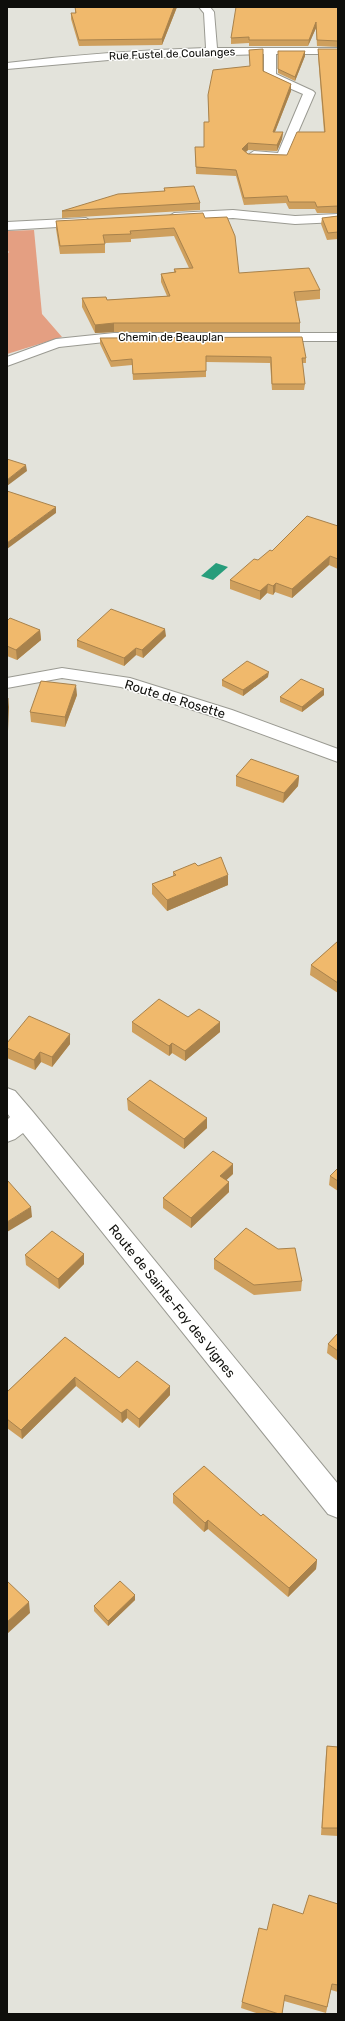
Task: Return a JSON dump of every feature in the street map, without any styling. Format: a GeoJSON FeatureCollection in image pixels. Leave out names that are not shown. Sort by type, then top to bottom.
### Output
{"type":"FeatureCollection","features":[{"type":"Feature","properties":{"kind":"street"},"geometry":{"type":"LineString","coordinates":[[204,7],[209,12],[212,52]]}},
{"type":"Feature","properties":{"kind":"street"},"geometry":{"type":"LineString","coordinates":[[249,155],[282,157],[309,93],[270,76],[270,51]]}},
{"type":"Feature","properties":{"kind":"street","name":"Rue Fustel de Coulanges"},"geometry":{"type":"LineString","coordinates":[[7,66],[81,58],[212,52],[338,51]]}},
{"type":"Feature","properties":{"kind":"street"},"geometry":{"type":"LineString","coordinates":[[164,218],[233,214],[295,220],[338,218]]}},
{"type":"Feature","properties":{"kind":"street"},"geometry":{"type":"LineString","coordinates":[[7,226],[102,221]]}},
{"type":"Feature","properties":{"kind":"street","name":"Chemin de Beauplan"},"geometry":{"type":"LineString","coordinates":[[7,362],[56,343],[84,339],[114,337],[338,337]]}},
{"type":"Feature","properties":{"kind":"street","name":"Route de Rosette"},"geometry":{"type":"LineString","coordinates":[[7,683],[62,673],[124,682],[225,714],[338,756]]}},
{"type":"Feature","properties":{"kind":"street","name":"Route de Sainte-Foy des Vignes"},"geometry":{"type":"LineString","coordinates":[[7,1096],[16,1125],[338,1505]]}},
{"type":"Feature","properties":{"kind":"shaded area"},"geometry":{"type":"Polygon","coordinates":[[[34,230],[42,314],[62,337],[7,354],[7,254],[9,252],[7,250],[7,231],[34,230]]]}},
{"type":"Feature","properties":{"kind":"shaded area"},"geometry":{"type":"Polygon","coordinates":[[[216,563],[228,567],[213,580],[201,576],[216,563]]]}},
{"type":"Feature","properties":{"kind":"building"},"geometry":{"type":"Polygon","coordinates":[[[75,7],[174,7],[162,39],[79,40],[71,13],[76,13],[75,7]]]}},
{"type":"Feature","properties":{"kind":"building"},"geometry":{"type":"Polygon","coordinates":[[[236,7],[338,7],[338,41],[317,40],[316,22],[309,40],[249,40],[249,37],[231,38],[236,7]]]}},
{"type":"Feature","properties":{"kind":"building"},"geometry":{"type":"Polygon","coordinates":[[[263,49],[263,71],[291,84],[273,132],[283,132],[277,145],[248,143],[242,149],[248,154],[287,155],[297,132],[325,132],[318,49],[338,49],[338,206],[317,207],[315,202],[289,202],[287,196],[244,198],[236,170],[196,167],[195,147],[204,147],[204,122],[209,122],[208,95],[213,70],[250,66],[249,50],[263,49]]]}},
{"type":"Feature","properties":{"kind":"building"},"geometry":{"type":"Polygon","coordinates":[[[278,51],[305,51],[295,77],[278,69],[278,51]]]}},
{"type":"Feature","properties":{"kind":"building"},"geometry":{"type":"Polygon","coordinates":[[[194,186],[200,203],[62,211],[118,194],[165,191],[164,188],[194,186]]]}},
{"type":"Feature","properties":{"kind":"building"},"geometry":{"type":"Polygon","coordinates":[[[203,213],[205,218],[227,217],[235,236],[239,273],[309,268],[320,290],[294,292],[300,323],[114,323],[95,325],[82,298],[106,297],[107,300],[170,296],[161,274],[176,272],[174,269],[193,268],[174,228],[130,231],[131,234],[103,235],[105,244],[60,246],[56,221],[203,213]]]}},
{"type":"Feature","properties":{"kind":"building"},"geometry":{"type":"Polygon","coordinates":[[[338,216],[338,232],[328,233],[322,218],[338,216]]]}},
{"type":"Feature","properties":{"kind":"building"},"geometry":{"type":"Polygon","coordinates":[[[302,337],[306,358],[302,358],[305,384],[272,384],[271,357],[206,356],[206,371],[133,374],[132,359],[111,361],[100,338],[302,337]]]}},
{"type":"Feature","properties":{"kind":"building"},"geometry":{"type":"Polygon","coordinates":[[[7,459],[26,465],[7,480],[7,459]]]}},
{"type":"Feature","properties":{"kind":"building"},"geometry":{"type":"Polygon","coordinates":[[[7,491],[56,507],[7,543],[7,491]]]}},
{"type":"Feature","properties":{"kind":"building"},"geometry":{"type":"Polygon","coordinates":[[[307,516],[338,526],[338,559],[330,556],[292,589],[276,583],[273,586],[268,584],[260,591],[230,580],[254,559],[258,560],[270,550],[272,551],[307,516]]]}},
{"type":"Feature","properties":{"kind":"building"},"geometry":{"type":"Polygon","coordinates":[[[111,609],[165,629],[142,650],[136,648],[124,658],[77,640],[111,609]]]}},
{"type":"Feature","properties":{"kind":"building"},"geometry":{"type":"Polygon","coordinates":[[[10,618],[40,630],[16,650],[7,646],[7,621],[10,618]]]}},
{"type":"Feature","properties":{"kind":"building"},"geometry":{"type":"Polygon","coordinates":[[[247,661],[269,672],[243,690],[222,680],[247,661]]]}},
{"type":"Feature","properties":{"kind":"building"},"geometry":{"type":"Polygon","coordinates":[[[301,679],[324,689],[302,707],[280,697],[301,679]]]}},
{"type":"Feature","properties":{"kind":"building"},"geometry":{"type":"Polygon","coordinates":[[[41,681],[76,685],[65,717],[30,712],[41,681]]]}},
{"type":"Feature","properties":{"kind":"building"},"geometry":{"type":"Polygon","coordinates":[[[7,698],[8,698],[7,722],[7,698]]]}},
{"type":"Feature","properties":{"kind":"building"},"geometry":{"type":"Polygon","coordinates":[[[251,759],[299,776],[284,793],[236,776],[251,759]]]}},
{"type":"Feature","properties":{"kind":"building"},"geometry":{"type":"Polygon","coordinates":[[[221,857],[228,875],[167,900],[152,884],[176,875],[173,872],[195,863],[198,866],[221,857]]]}},
{"type":"Feature","properties":{"kind":"building"},"geometry":{"type":"Polygon","coordinates":[[[338,941],[338,983],[311,965],[338,941]]]}},
{"type":"Feature","properties":{"kind":"building"},"geometry":{"type":"Polygon","coordinates":[[[159,999],[188,1017],[199,1009],[220,1022],[185,1051],[172,1043],[169,1046],[132,1022],[159,999]]]}},
{"type":"Feature","properties":{"kind":"building"},"geometry":{"type":"Polygon","coordinates":[[[29,1016],[70,1034],[52,1057],[40,1052],[34,1060],[7,1048],[7,1043],[29,1016]]]}},
{"type":"Feature","properties":{"kind":"building"},"geometry":{"type":"Polygon","coordinates":[[[150,1080],[207,1118],[184,1139],[127,1099],[150,1080]]]}},
{"type":"Feature","properties":{"kind":"building"},"geometry":{"type":"Polygon","coordinates":[[[213,1151],[233,1164],[220,1176],[229,1182],[191,1218],[163,1198],[213,1151]]]}},
{"type":"Feature","properties":{"kind":"building"},"geometry":{"type":"Polygon","coordinates":[[[338,1168],[338,1181],[330,1176],[338,1168]]]}},
{"type":"Feature","properties":{"kind":"building"},"geometry":{"type":"Polygon","coordinates":[[[8,1181],[31,1207],[7,1222],[7,1182],[8,1181]]]}},
{"type":"Feature","properties":{"kind":"building"},"geometry":{"type":"Polygon","coordinates":[[[246,1228],[278,1249],[295,1248],[302,1281],[254,1285],[214,1259],[246,1228]]]}},
{"type":"Feature","properties":{"kind":"building"},"geometry":{"type":"Polygon","coordinates":[[[52,1231],[84,1254],[58,1279],[25,1255],[52,1231]]]}},
{"type":"Feature","properties":{"kind":"building"},"geometry":{"type":"Polygon","coordinates":[[[338,1333],[338,1351],[328,1344],[338,1333]]]}},
{"type":"Feature","properties":{"kind":"building"},"geometry":{"type":"Polygon","coordinates":[[[65,1337],[119,1378],[137,1361],[170,1386],[139,1419],[127,1409],[121,1413],[75,1377],[21,1430],[7,1419],[7,1392],[65,1337]]]}},
{"type":"Feature","properties":{"kind":"building"},"geometry":{"type":"Polygon","coordinates":[[[204,1466],[261,1516],[263,1514],[317,1560],[289,1588],[208,1520],[205,1523],[173,1494],[204,1466]]]}},
{"type":"Feature","properties":{"kind":"building"},"geometry":{"type":"Polygon","coordinates":[[[7,1581],[29,1602],[7,1622],[7,1581]]]}},
{"type":"Feature","properties":{"kind":"building"},"geometry":{"type":"Polygon","coordinates":[[[120,1581],[135,1595],[108,1621],[94,1606],[120,1581]]]}},
{"type":"Feature","properties":{"kind":"building"},"geometry":{"type":"Polygon","coordinates":[[[327,1746],[338,1747],[338,1828],[322,1828],[327,1746]]]}},
{"type":"Feature","properties":{"kind":"building"},"geometry":{"type":"Polygon","coordinates":[[[309,1895],[338,1904],[338,1985],[332,1984],[327,2007],[285,1995],[282,2014],[279,2014],[242,2002],[259,1928],[267,1930],[273,1904],[303,1914],[309,1895]]]}}]}
